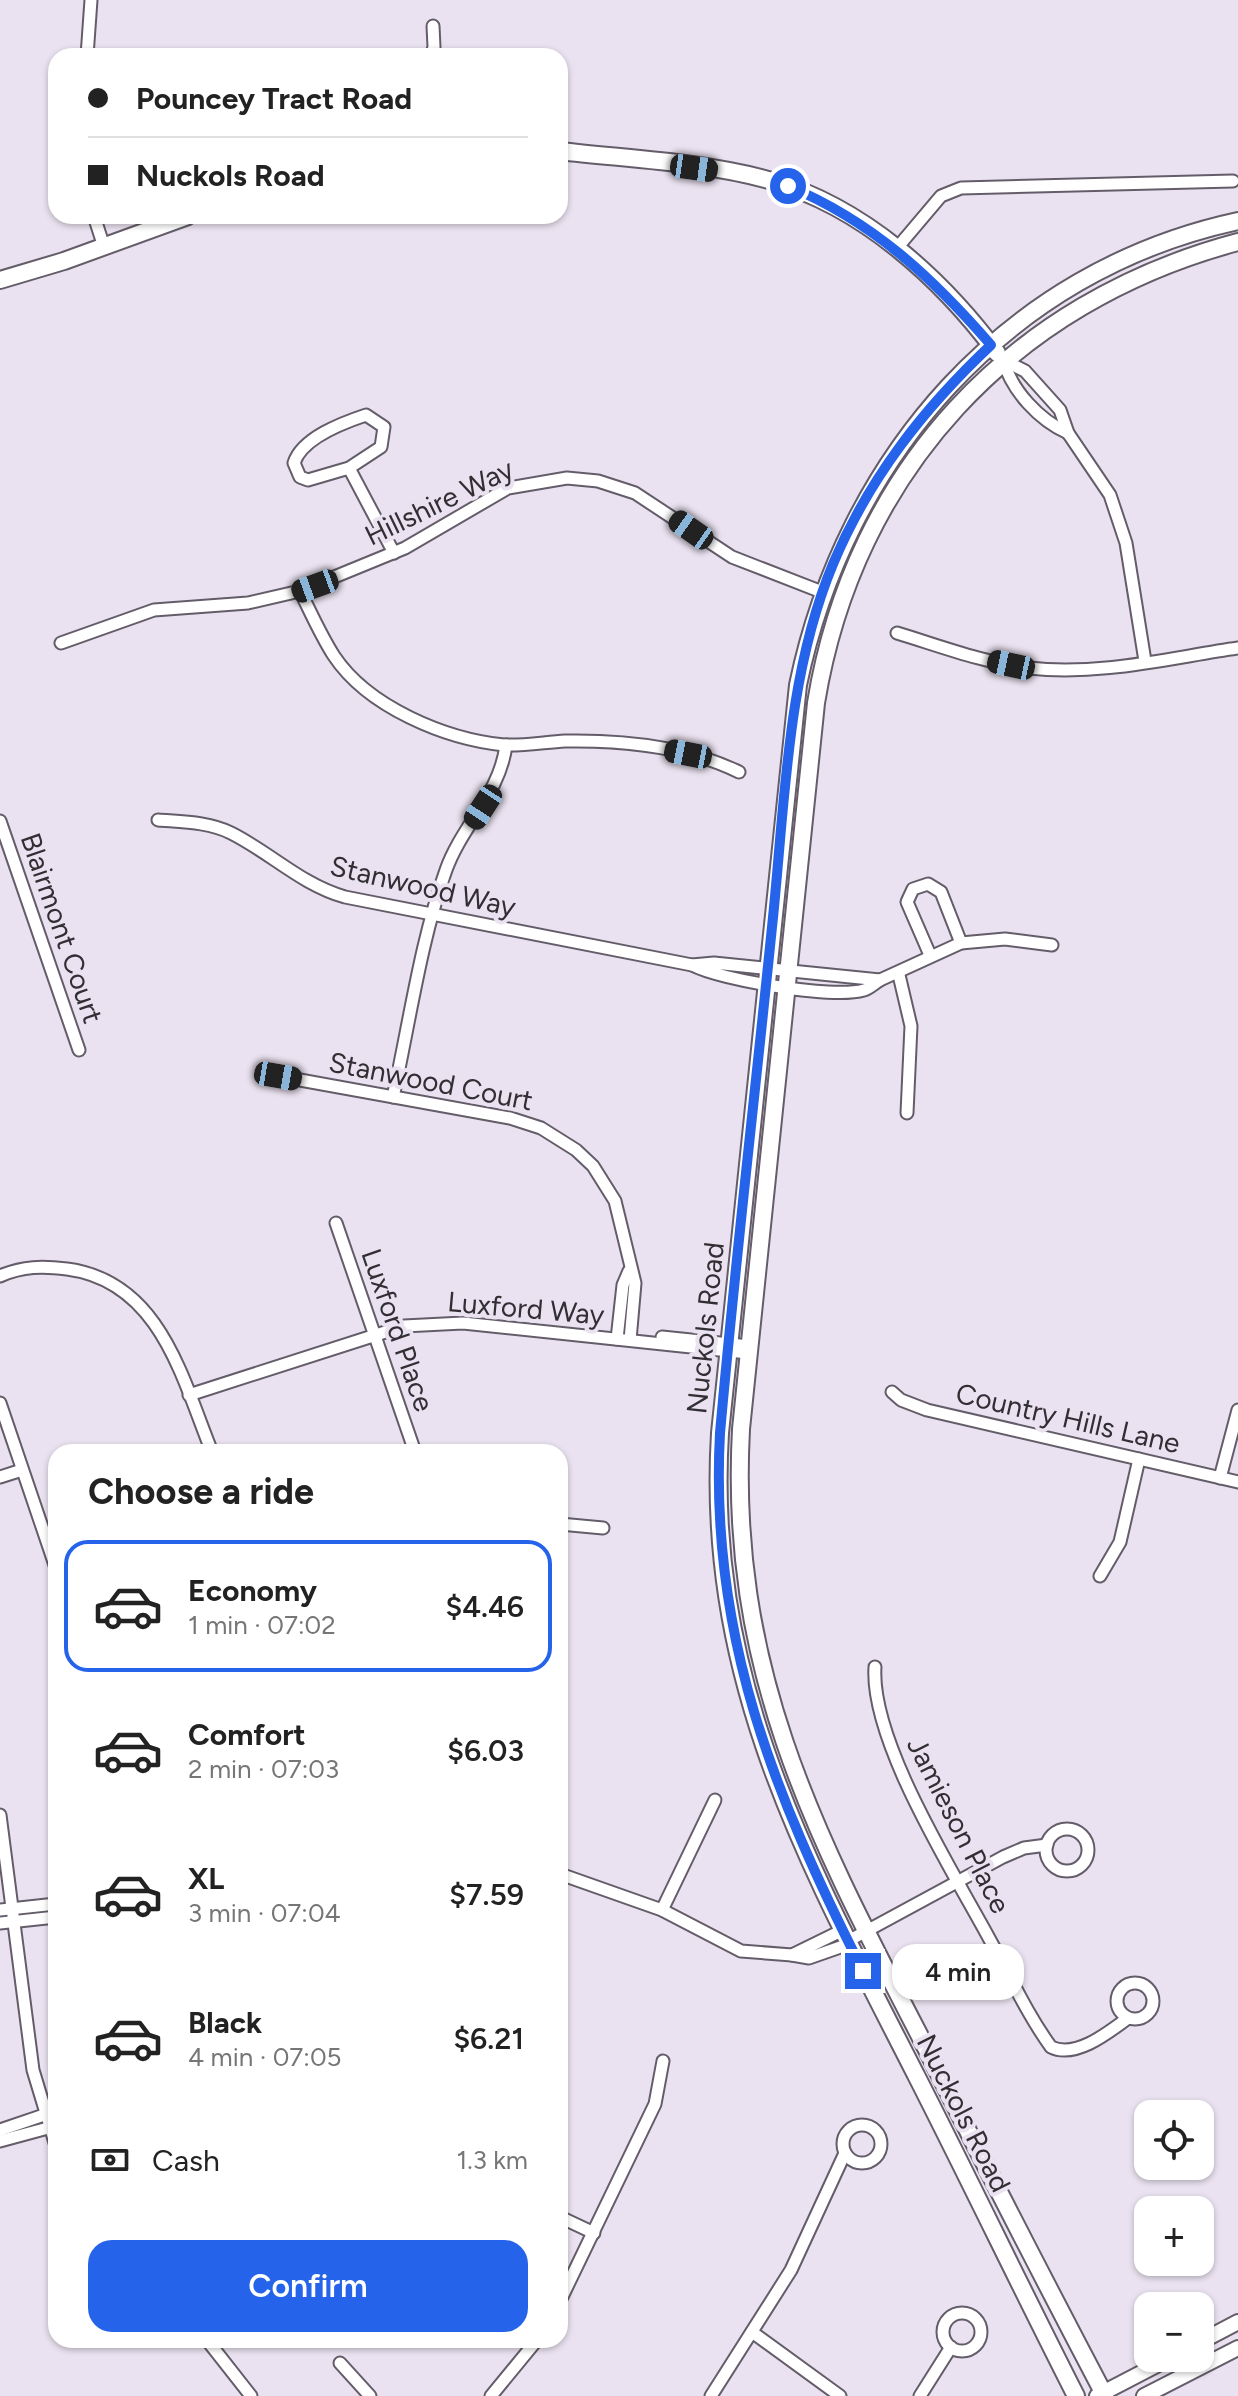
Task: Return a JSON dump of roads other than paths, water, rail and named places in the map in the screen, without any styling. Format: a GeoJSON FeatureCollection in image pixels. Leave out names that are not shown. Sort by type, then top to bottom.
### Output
{"type":"FeatureCollection","features":[{"type":"Feature","properties":{"kind":"main road"},"geometry":{"type":"LineString","coordinates":[[568,152],[768,179],[839,209],[897,248],[1003,360]]}},
{"type":"Feature","properties":{"kind":"main road","name":"Nuckols Road"},"geometry":{"type":"LineString","coordinates":[[1076,2396],[847,1938],[773,1776],[734,1638],[720,1542],[718,1486],[728,1351],[798,685],[822,592],[846,535],[882,471],[925,412],[991,345],[1041,307],[1110,267],[1190,234],[1238,221]]}},
{"type":"Feature","properties":{"kind":"main road"},"geometry":{"type":"LineString","coordinates":[[0,280],[166,224]]}},
{"type":"Feature","properties":{"kind":"main road","name":"Nuckols Road"},"geometry":{"type":"LineString","coordinates":[[1102,2395],[866,1932],[805,1804],[777,1724],[757,1647],[744,1575],[739,1499],[748,1353],[816,703],[840,602],[870,532],[906,469],[942,424],[1003,360],[1056,320],[1130,279],[1201,251],[1238,242]]}},
{"type":"Feature","properties":{"kind":"street"},"geometry":{"type":"LineString","coordinates":[[88,48],[91,0]]}},
{"type":"Feature","properties":{"kind":"street"},"geometry":{"type":"LineString","coordinates":[[433,26],[434,48]]}},
{"type":"Feature","properties":{"kind":"street"},"geometry":{"type":"LineString","coordinates":[[897,248],[941,196],[961,188],[1233,181]]}},
{"type":"Feature","properties":{"kind":"street"},"geometry":{"type":"LineString","coordinates":[[97,224],[104,247]]}},
{"type":"Feature","properties":{"kind":"street"},"geometry":{"type":"LineString","coordinates":[[1003,360],[1008,378],[1048,424],[1068,433]]}},
{"type":"Feature","properties":{"kind":"street"},"geometry":{"type":"LineString","coordinates":[[1003,360],[1025,371],[1052,400],[1060,410],[1068,433],[1099,475],[1119,520],[1145,661]]}},
{"type":"Feature","properties":{"kind":"street"},"geometry":{"type":"LineString","coordinates":[[366,415],[377,419],[384,427],[381,447],[349,468],[308,480],[300,477],[294,463],[300,447],[314,439],[366,415]]}},
{"type":"Feature","properties":{"kind":"street"},"geometry":{"type":"LineString","coordinates":[[349,468],[394,553]]}},
{"type":"Feature","properties":{"kind":"street","name":"Hillshire Way"},"geometry":{"type":"LineString","coordinates":[[61,643],[154,610],[248,603],[300,591],[394,553],[508,488],[567,478],[598,481],[635,493],[732,557],[822,592]]}},
{"type":"Feature","properties":{"kind":"street"},"geometry":{"type":"LineString","coordinates":[[300,591],[335,658],[374,695],[430,725],[506,745],[620,743],[688,754],[739,772]]}},
{"type":"Feature","properties":{"kind":"street"},"geometry":{"type":"LineString","coordinates":[[897,633],[994,662],[1029,668],[1083,671],[1238,648]]}},
{"type":"Feature","properties":{"kind":"street"},"geometry":{"type":"LineString","coordinates":[[393,1097],[447,866],[498,780],[506,745]]}},
{"type":"Feature","properties":{"kind":"street","name":"Stanwood Way"},"geometry":{"type":"LineString","coordinates":[[158,820],[199,823],[231,833],[329,892],[692,965],[714,963],[787,980],[864,990],[880,980],[899,975],[930,955],[961,943],[1005,939],[1052,945]]}},
{"type":"Feature","properties":{"kind":"street","name":"Blairmont Court"},"geometry":{"type":"LineString","coordinates":[[0,821],[79,1050]]}},
{"type":"Feature","properties":{"kind":"street"},"geometry":{"type":"LineString","coordinates":[[930,955],[907,902],[913,889],[928,884],[941,892],[961,943]]}},
{"type":"Feature","properties":{"kind":"street"},"geometry":{"type":"LineString","coordinates":[[899,975],[911,1026],[907,1113]]}},
{"type":"Feature","properties":{"kind":"street","name":"Stanwood Court"},"geometry":{"type":"LineString","coordinates":[[278,1076],[522,1121],[551,1133],[576,1150],[593,1166],[615,1201],[626,1238],[629,1271],[623,1285],[623,1340]]}},
{"type":"Feature","properties":{"kind":"street","name":"Luxford Place"},"geometry":{"type":"LineString","coordinates":[[336,1223],[412,1444]]}},
{"type":"Feature","properties":{"kind":"street"},"geometry":{"type":"LineString","coordinates":[[0,1276],[19,1268],[89,1272],[135,1299],[165,1335],[209,1444]]}},
{"type":"Feature","properties":{"kind":"street","name":"Luxford Way"},"geometry":{"type":"LineString","coordinates":[[189,1395],[404,1326],[463,1323],[623,1340],[654,1336],[748,1353]]}},
{"type":"Feature","properties":{"kind":"street","name":"Country Hills Lane"},"geometry":{"type":"LineString","coordinates":[[892,1392],[908,1404],[927,1410],[1238,1482]]}},
{"type":"Feature","properties":{"kind":"street"},"geometry":{"type":"LineString","coordinates":[[0,1403],[48,1545]]}},
{"type":"Feature","properties":{"kind":"street"},"geometry":{"type":"LineString","coordinates":[[1220,1478],[1238,1410]]}},
{"type":"Feature","properties":{"kind":"street"},"geometry":{"type":"LineString","coordinates":[[1100,1576],[1120,1542],[1139,1459]]}},
{"type":"Feature","properties":{"kind":"street"},"geometry":{"type":"LineString","coordinates":[[0,1477],[22,1470]]}},
{"type":"Feature","properties":{"kind":"street"},"geometry":{"type":"LineString","coordinates":[[568,1525],[603,1528]]}},
{"type":"Feature","properties":{"kind":"street","name":"Jamieson Place"},"geometry":{"type":"LineString","coordinates":[[875,1667],[874,1692],[896,1756],[959,1883],[1051,2047],[1059,2051],[1074,2050],[1113,2030],[1128,2018]]}},
{"type":"Feature","properties":{"kind":"street"},"geometry":{"type":"LineString","coordinates":[[662,1910],[715,1800]]}},
{"type":"Feature","properties":{"kind":"street"},"geometry":{"type":"LineString","coordinates":[[0,1815],[6,1908],[14,1920],[33,2070],[48,2128],[0,2141]]}},
{"type":"Feature","properties":{"kind":"street"},"geometry":{"type":"LineString","coordinates":[[568,1877],[662,1910],[741,1951],[792,1955],[866,1932],[1024,1848],[1047,1845]]}},
{"type":"Feature","properties":{"kind":"street"},"geometry":{"type":"LineString","coordinates":[[6,1908],[48,1905]]}},
{"type":"Feature","properties":{"kind":"street"},"geometry":{"type":"LineString","coordinates":[[0,1923],[48,1918]]}},
{"type":"Feature","properties":{"kind":"street"},"geometry":{"type":"LineString","coordinates":[[568,2285],[655,2104],[663,2061]]}},
{"type":"Feature","properties":{"kind":"street"},"geometry":{"type":"LineString","coordinates":[[0,2130],[44,2115]]}},
{"type":"Feature","properties":{"kind":"street"},"geometry":{"type":"LineString","coordinates":[[711,2396],[791,2270],[845,2153]]}},
{"type":"Feature","properties":{"kind":"street"},"geometry":{"type":"LineString","coordinates":[[568,2221],[594,2233]]}},
{"type":"Feature","properties":{"kind":"street"},"geometry":{"type":"LineString","coordinates":[[1214,2335],[1238,2322]]}},
{"type":"Feature","properties":{"kind":"street"},"geometry":{"type":"LineString","coordinates":[[752,2332],[840,2396]]}},
{"type":"Feature","properties":{"kind":"street"},"geometry":{"type":"LineString","coordinates":[[920,2396],[951,2347]]}},
{"type":"Feature","properties":{"kind":"street"},"geometry":{"type":"LineString","coordinates":[[213,2348],[251,2396]]}},
{"type":"Feature","properties":{"kind":"street"},"geometry":{"type":"LineString","coordinates":[[491,2396],[530,2348]]}},
{"type":"Feature","properties":{"kind":"street"},"geometry":{"type":"LineString","coordinates":[[1144,2396],[1238,2348]]}},
{"type":"Feature","properties":{"kind":"street"},"geometry":{"type":"LineString","coordinates":[[340,2363],[370,2396]]}},
{"type":"Feature","properties":{"kind":"street"},"geometry":{"type":"LineString","coordinates":[[1102,2395],[1144,2372]]}}]}
